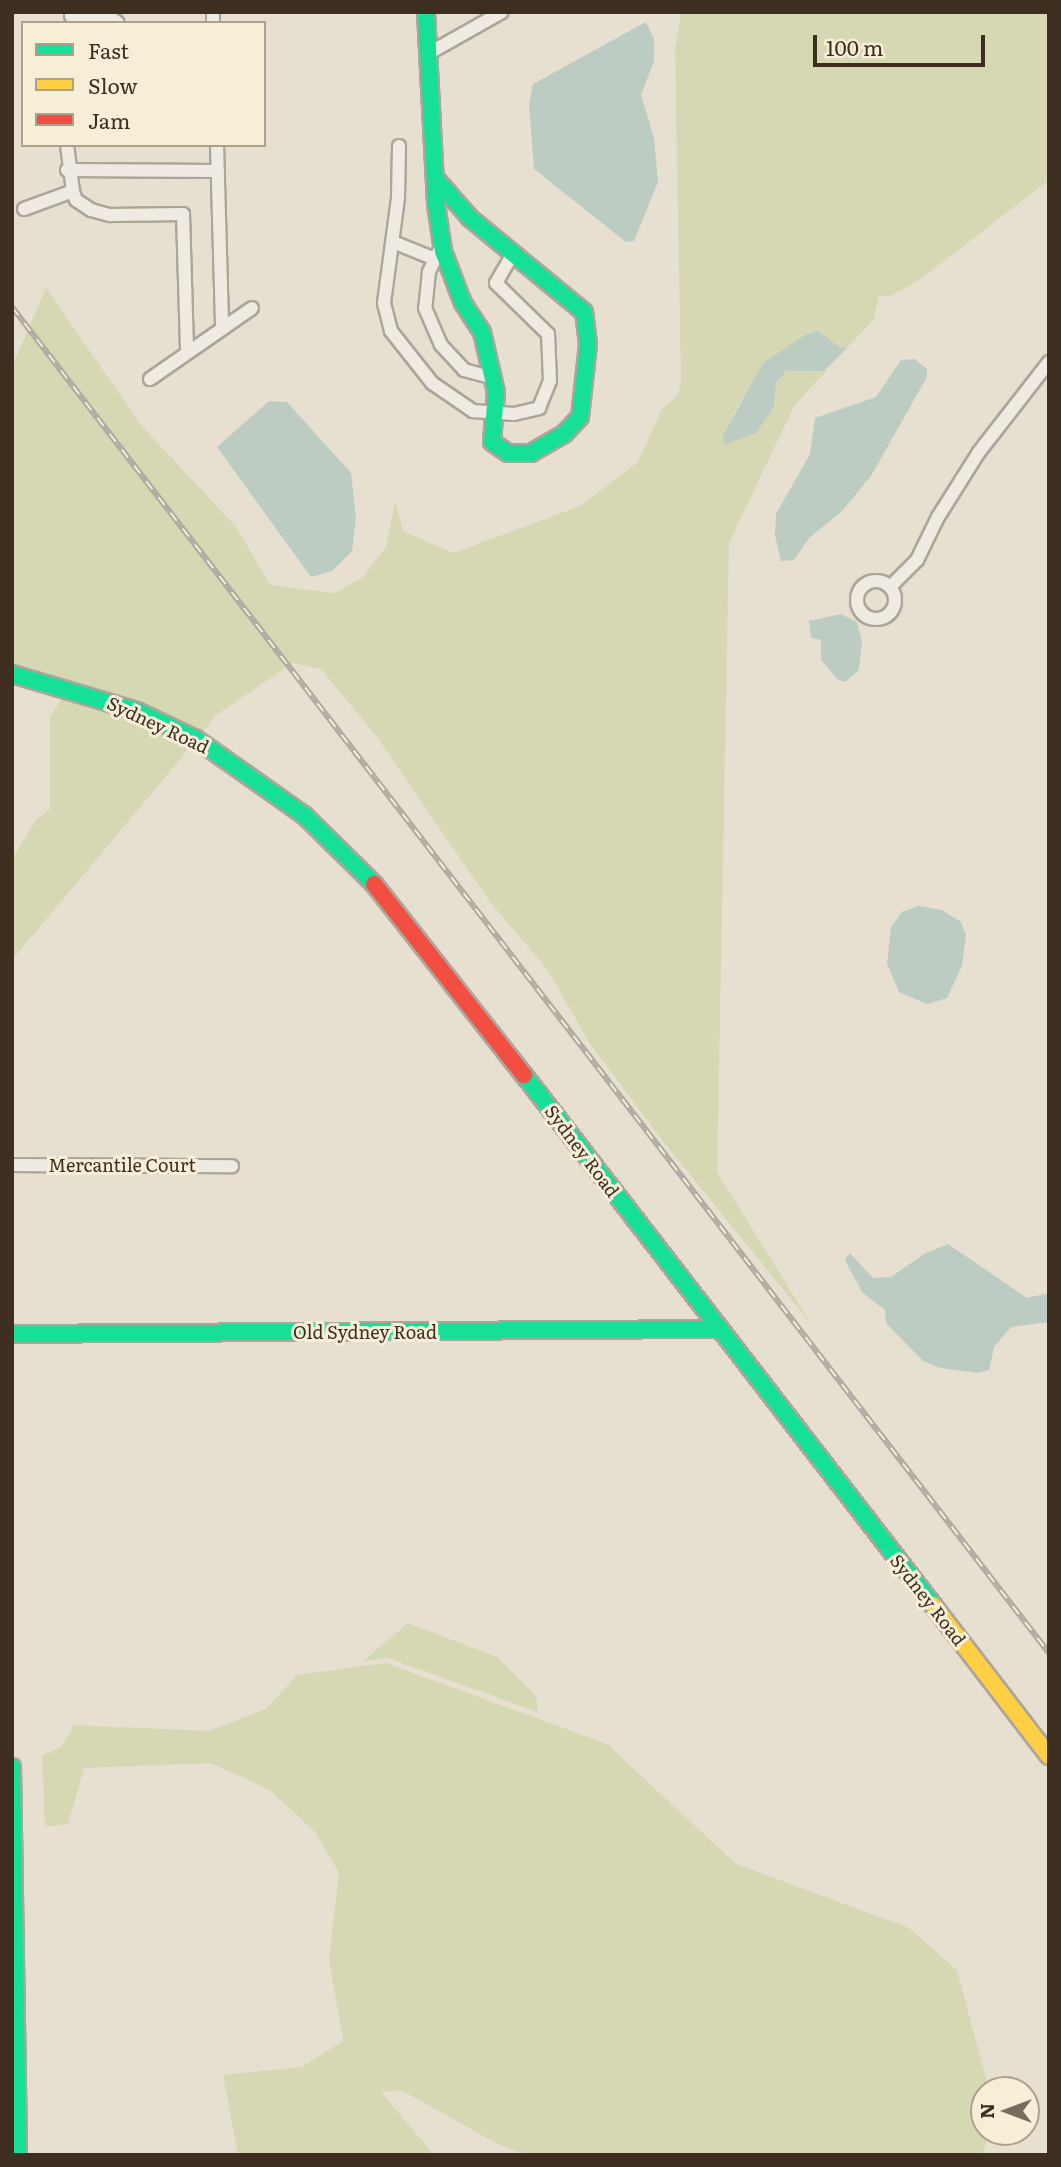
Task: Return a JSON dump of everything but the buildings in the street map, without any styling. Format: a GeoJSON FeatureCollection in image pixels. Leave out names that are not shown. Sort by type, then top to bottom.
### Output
{"type":"FeatureCollection","features":[{"type":"Feature","properties":{"kind":"street"},"geometry":{"type":"LineString","coordinates":[[426,12],[431,52],[435,178],[439,252],[463,303],[482,332],[493,378],[495,414],[492,442],[497,448],[531,453],[564,434],[580,417],[586,376],[584,312],[453,202],[435,178]]}},
{"type":"Feature","properties":{"kind":"street"},"geometry":{"type":"LineString","coordinates":[[431,52],[502,12]]}},
{"type":"Feature","properties":{"kind":"street"},"geometry":{"type":"LineString","coordinates":[[71,17],[109,16],[115,21]]}},
{"type":"Feature","properties":{"kind":"street"},"geometry":{"type":"LineString","coordinates":[[399,146],[393,242],[384,303],[391,331],[432,383],[473,411],[495,414],[539,408],[550,381],[548,334],[496,283],[513,254]]}},
{"type":"Feature","properties":{"kind":"street"},"geometry":{"type":"LineString","coordinates":[[67,147],[68,170],[73,191],[83,205],[110,215],[183,214],[187,350]]}},
{"type":"Feature","properties":{"kind":"street"},"geometry":{"type":"LineString","coordinates":[[217,147],[222,328]]}},
{"type":"Feature","properties":{"kind":"street"},"geometry":{"type":"LineString","coordinates":[[68,170],[218,171]]}},
{"type":"Feature","properties":{"kind":"street"},"geometry":{"type":"LineString","coordinates":[[24,209],[73,191]]}},
{"type":"Feature","properties":{"kind":"street"},"geometry":{"type":"LineString","coordinates":[[393,242],[439,252]]}},
{"type":"Feature","properties":{"kind":"street"},"geometry":{"type":"LineString","coordinates":[[439,252],[429,272],[425,308],[441,345],[464,370],[493,378]]}},
{"type":"Feature","properties":{"kind":"street"},"geometry":{"type":"LineString","coordinates":[[150,379],[187,350],[252,308]]}},
{"type":"Feature","properties":{"kind":"street"},"geometry":{"type":"LineString","coordinates":[[890,587],[917,560],[937,517],[979,452],[1049,362]]}},
{"type":"Feature","properties":{"kind":"street","name":"Sydney Road"},"geometry":{"type":"LineString","coordinates":[[12,674],[126,707],[196,739],[305,816],[404,919],[1049,1756]]}},
{"type":"Feature","properties":{"kind":"street","name":"Mercantile Court"},"geometry":{"type":"LineString","coordinates":[[12,1164],[232,1166]]}},
{"type":"Feature","properties":{"kind":"street","name":"Old Sydney Road"},"geometry":{"type":"LineString","coordinates":[[12,1334],[718,1329]]}},
{"type":"Feature","properties":{"kind":"street"},"geometry":{"type":"LineString","coordinates":[[12,1767],[18,2155]]}},
{"type":"Feature","properties":{"kind":"green space"},"geometry":{"type":"Polygon","coordinates":[[[681,12],[1049,12],[1049,180],[918,281],[890,296],[879,296],[874,319],[848,347],[841,348],[818,331],[795,342],[740,402],[723,435],[774,407],[776,383],[786,370],[827,370],[794,406],[729,543],[717,1172],[812,1325],[662,1140],[589,1042],[547,969],[490,902],[377,737],[321,669],[293,663],[216,715],[201,734],[31,673],[12,661],[12,367],[46,288],[141,425],[236,527],[270,585],[334,593],[362,578],[386,547],[395,501],[403,531],[453,553],[580,506],[638,462],[662,409],[678,395],[681,381],[675,49],[681,12]]]}},
{"type":"Feature","properties":{"kind":"green space"},"geometry":{"type":"Polygon","coordinates":[[[65,694],[134,716],[193,744],[12,960],[12,859],[36,820],[50,809],[50,717],[65,694]]]}},
{"type":"Feature","properties":{"kind":"green space"},"geometry":{"type":"Polygon","coordinates":[[[408,1623],[497,1657],[536,1696],[538,1712],[388,1658],[363,1661],[408,1623]]]}},
{"type":"Feature","properties":{"kind":"green space"},"geometry":{"type":"Polygon","coordinates":[[[386,1663],[607,1744],[736,1864],[909,1928],[957,1970],[985,2076],[970,2076],[970,2146],[985,2146],[983,2155],[527,2155],[496,2143],[401,2090],[381,2092],[434,2155],[238,2155],[223,2075],[302,2067],[343,2041],[329,1959],[339,1873],[316,1833],[270,1790],[211,1763],[84,1768],[68,1824],[45,1827],[42,1756],[61,1747],[74,1725],[209,1731],[266,1709],[297,1675],[386,1663]]]}},
{"type":"Feature","properties":{"kind":"shaded area"},"geometry":{"type":"Polygon","coordinates":[[[646,22],[654,39],[654,61],[641,95],[654,138],[658,182],[634,241],[626,242],[534,169],[529,104],[533,84],[646,22]]]}},
{"type":"Feature","properties":{"kind":"shaded area"},"geometry":{"type":"Polygon","coordinates":[[[818,331],[841,348],[848,347],[824,371],[786,371],[776,383],[774,407],[756,433],[724,445],[723,435],[763,363],[807,334],[818,331]]]}},
{"type":"Feature","properties":{"kind":"shaded area"},"geometry":{"type":"Polygon","coordinates":[[[914,359],[927,369],[927,377],[871,476],[842,511],[809,538],[794,560],[781,561],[775,535],[776,514],[810,454],[815,418],[876,397],[901,360],[914,359]]]}},
{"type":"Feature","properties":{"kind":"shaded area"},"geometry":{"type":"Polygon","coordinates":[[[269,401],[287,402],[351,473],[356,517],[352,551],[332,571],[311,577],[217,447],[269,401]]]}},
{"type":"Feature","properties":{"kind":"shaded area"},"geometry":{"type":"Polygon","coordinates":[[[841,614],[857,622],[862,641],[859,670],[845,682],[838,680],[821,660],[821,640],[811,638],[809,621],[841,614]]]}},
{"type":"Feature","properties":{"kind":"shaded area"},"geometry":{"type":"Polygon","coordinates":[[[919,906],[942,910],[961,922],[966,935],[962,966],[947,998],[927,1004],[899,992],[887,964],[891,927],[902,912],[919,906]]]}},
{"type":"Feature","properties":{"kind":"shaded area"},"geometry":{"type":"Polygon","coordinates":[[[948,1244],[1027,1298],[1049,1293],[1049,1322],[1011,1327],[994,1347],[989,1370],[978,1373],[940,1368],[923,1361],[886,1323],[885,1310],[862,1292],[845,1260],[850,1253],[873,1278],[891,1277],[924,1254],[948,1244]]]}},
{"type":"Feature","properties":{"kind":"railway"},"geometry":{"type":"LineString","coordinates":[[12,307],[1049,1653]]}},
{"type":"Feature","properties":{"kind":"traffic: fast"},"geometry":{"type":"LineString","coordinates":[[426,12],[436,204],[443,251],[463,303],[482,332],[496,392],[492,442],[508,453],[531,453],[564,434],[580,417],[588,344],[584,312],[470,218],[435,178]]}},
{"type":"Feature","properties":{"kind":"traffic: fast"},"geometry":{"type":"LineString","coordinates":[[12,674],[137,711],[196,739],[305,816],[374,884]]}},
{"type":"Feature","properties":{"kind":"traffic: fast"},"geometry":{"type":"LineString","coordinates":[[524,1075],[933,1605]]}},
{"type":"Feature","properties":{"kind":"traffic: fast"},"geometry":{"type":"LineString","coordinates":[[12,1334],[718,1329]]}},
{"type":"Feature","properties":{"kind":"traffic: fast"},"geometry":{"type":"LineString","coordinates":[[12,1767],[18,2155]]}},
{"type":"Feature","properties":{"kind":"traffic: slow"},"geometry":{"type":"LineString","coordinates":[[933,1605],[1049,1756]]}},
{"type":"Feature","properties":{"kind":"traffic: jam"},"geometry":{"type":"LineString","coordinates":[[374,884],[524,1075]]}}]}
